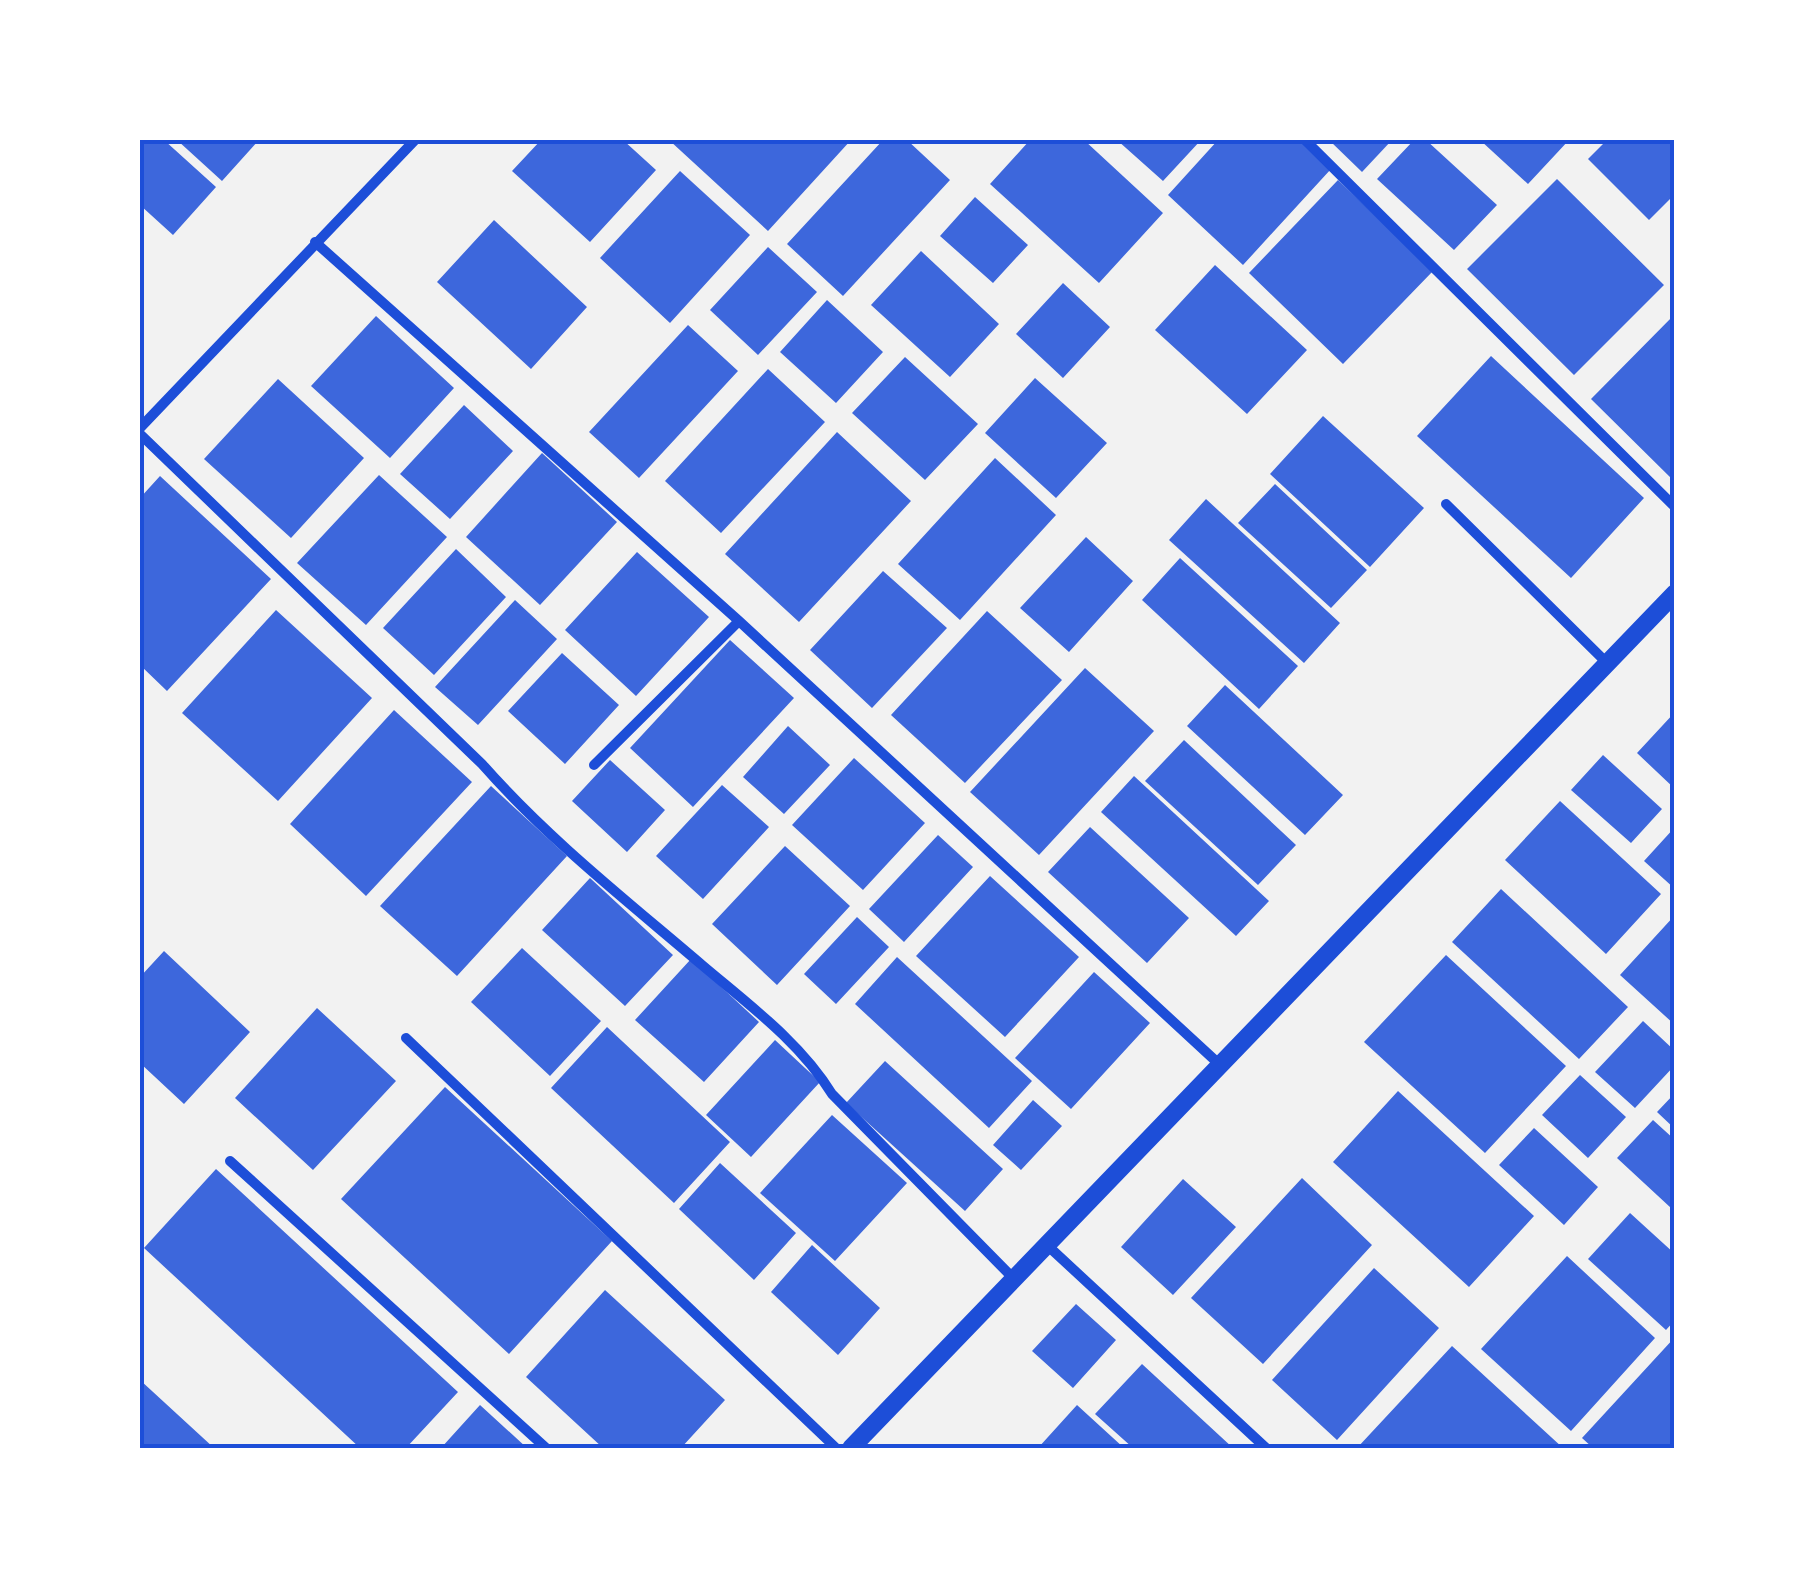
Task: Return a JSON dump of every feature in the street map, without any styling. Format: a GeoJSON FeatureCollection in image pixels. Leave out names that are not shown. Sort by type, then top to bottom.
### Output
{"type":"FeatureCollection","features":[{"type":"Feature","properties":{"kind":"street"},"geometry":{"type":"LineString","coordinates":[[415,140],[314,242],[140,431],[482,764],[531,819],[769,1022],[810,1063],[832,1094],[1014,1279]]}},
{"type":"Feature","properties":{"kind":"street"},"geometry":{"type":"LineString","coordinates":[[1305,140],[1675,507]]}},
{"type":"Feature","properties":{"kind":"street"},"geometry":{"type":"LineString","coordinates":[[314,242],[738,621],[1220,1064]]}},
{"type":"Feature","properties":{"kind":"street"},"geometry":{"type":"LineString","coordinates":[[1446,504],[1607,664]]}},
{"type":"Feature","properties":{"kind":"street"},"geometry":{"type":"LineString","coordinates":[[851,1448],[1675,593]]}},
{"type":"Feature","properties":{"kind":"street"},"geometry":{"type":"LineString","coordinates":[[594,765],[608,756],[738,621]]}},
{"type":"Feature","properties":{"kind":"street"},"geometry":{"type":"LineString","coordinates":[[406,1038],[836,1448]]}},
{"type":"Feature","properties":{"kind":"street"},"geometry":{"type":"LineString","coordinates":[[230,1161],[546,1448]]}},
{"type":"Feature","properties":{"kind":"street"},"geometry":{"type":"LineString","coordinates":[[1048,1246],[1266,1448]]}},
{"type":"Feature","properties":{"kind":"building"},"geometry":{"type":"Polygon","coordinates":[[[140,140],[164,140],[216,187],[173,235],[140,205],[140,140]]]}},
{"type":"Feature","properties":{"kind":"building"},"geometry":{"type":"Polygon","coordinates":[[[177,140],[259,140],[222,181],[177,140]]]}},
{"type":"Feature","properties":{"kind":"building"},"geometry":{"type":"Polygon","coordinates":[[[541,140],[623,140],[656,170],[590,242],[512,171],[541,140]]]}},
{"type":"Feature","properties":{"kind":"building"},"geometry":{"type":"Polygon","coordinates":[[[669,140],[851,140],[768,231],[669,140]]]}},
{"type":"Feature","properties":{"kind":"building"},"geometry":{"type":"Polygon","coordinates":[[[883,140],[907,140],[950,180],[843,296],[787,244],[883,140]]]}},
{"type":"Feature","properties":{"kind":"building"},"geometry":{"type":"Polygon","coordinates":[[[1030,140],[1084,140],[1163,213],[1099,283],[990,184],[1030,140]]]}},
{"type":"Feature","properties":{"kind":"building"},"geometry":{"type":"Polygon","coordinates":[[[1117,140],[1201,140],[1163,181],[1117,140]]]}},
{"type":"Feature","properties":{"kind":"building"},"geometry":{"type":"Polygon","coordinates":[[[1218,140],[1299,140],[1331,169],[1243,265],[1168,195],[1218,140]]]}},
{"type":"Feature","properties":{"kind":"building"},"geometry":{"type":"Polygon","coordinates":[[[1329,140],[1392,140],[1362,172],[1329,140]]]}},
{"type":"Feature","properties":{"kind":"building"},"geometry":{"type":"Polygon","coordinates":[[[1414,140],[1426,140],[1497,205],[1454,250],[1377,179],[1414,140]]]}},
{"type":"Feature","properties":{"kind":"building"},"geometry":{"type":"Polygon","coordinates":[[[1480,140],[1569,140],[1528,184],[1480,140]]]}},
{"type":"Feature","properties":{"kind":"building"},"geometry":{"type":"Polygon","coordinates":[[[1607,140],[1667,140],[1675,148],[1675,194],[1649,220],[1588,159],[1607,140]]]}},
{"type":"Feature","properties":{"kind":"building"},"geometry":{"type":"Polygon","coordinates":[[[680,171],[750,235],[670,323],[600,258],[680,171]]]}},
{"type":"Feature","properties":{"kind":"building"},"geometry":{"type":"Polygon","coordinates":[[[1557,179],[1664,285],[1574,375],[1467,269],[1557,179]]]}},
{"type":"Feature","properties":{"kind":"building"},"geometry":{"type":"Polygon","coordinates":[[[1338,180],[1433,271],[1343,364],[1249,273],[1338,180]]]}},
{"type":"Feature","properties":{"kind":"building"},"geometry":{"type":"Polygon","coordinates":[[[975,197],[1028,245],[993,283],[940,236],[975,197]]]}},
{"type":"Feature","properties":{"kind":"building"},"geometry":{"type":"Polygon","coordinates":[[[494,220],[587,307],[531,369],[437,282],[494,220]]]}},
{"type":"Feature","properties":{"kind":"building"},"geometry":{"type":"Polygon","coordinates":[[[768,247],[817,292],[758,355],[710,310],[768,247]]]}},
{"type":"Feature","properties":{"kind":"building"},"geometry":{"type":"Polygon","coordinates":[[[921,251],[999,324],[950,377],[871,305],[921,251]]]}},
{"type":"Feature","properties":{"kind":"building"},"geometry":{"type":"Polygon","coordinates":[[[1215,265],[1307,350],[1247,414],[1155,330],[1215,265]]]}},
{"type":"Feature","properties":{"kind":"building"},"geometry":{"type":"Polygon","coordinates":[[[1063,283],[1110,327],[1063,378],[1016,334],[1063,283]]]}},
{"type":"Feature","properties":{"kind":"building"},"geometry":{"type":"Polygon","coordinates":[[[827,300],[883,352],[836,403],[780,352],[827,300]]]}},
{"type":"Feature","properties":{"kind":"building"},"geometry":{"type":"Polygon","coordinates":[[[1675,314],[1675,482],[1591,399],[1675,314]]]}},
{"type":"Feature","properties":{"kind":"building"},"geometry":{"type":"Polygon","coordinates":[[[376,316],[454,388],[390,458],[311,386],[376,316]]]}},
{"type":"Feature","properties":{"kind":"building"},"geometry":{"type":"Polygon","coordinates":[[[688,325],[738,371],[639,478],[589,432],[688,325]]]}},
{"type":"Feature","properties":{"kind":"building"},"geometry":{"type":"Polygon","coordinates":[[[1491,356],[1644,498],[1571,578],[1417,436],[1491,356]]]}},
{"type":"Feature","properties":{"kind":"building"},"geometry":{"type":"Polygon","coordinates":[[[905,357],[978,424],[925,480],[852,413],[905,357]]]}},
{"type":"Feature","properties":{"kind":"building"},"geometry":{"type":"Polygon","coordinates":[[[768,369],[825,422],[721,533],[665,481],[768,369]]]}},
{"type":"Feature","properties":{"kind":"building"},"geometry":{"type":"Polygon","coordinates":[[[1035,378],[1107,443],[1056,498],[985,433],[1035,378]]]}},
{"type":"Feature","properties":{"kind":"building"},"geometry":{"type":"Polygon","coordinates":[[[278,379],[364,458],[291,538],[204,459],[278,379]]]}},
{"type":"Feature","properties":{"kind":"building"},"geometry":{"type":"Polygon","coordinates":[[[464,405],[513,451],[450,519],[400,474],[464,405]]]}},
{"type":"Feature","properties":{"kind":"building"},"geometry":{"type":"Polygon","coordinates":[[[1323,416],[1424,508],[1370,567],[1270,474],[1323,416]]]}},
{"type":"Feature","properties":{"kind":"building"},"geometry":{"type":"Polygon","coordinates":[[[837,432],[911,501],[799,622],[725,554],[837,432]]]}},
{"type":"Feature","properties":{"kind":"building"},"geometry":{"type":"Polygon","coordinates":[[[542,453],[617,522],[540,605],[466,537],[542,453]]]}},
{"type":"Feature","properties":{"kind":"building"},"geometry":{"type":"Polygon","coordinates":[[[995,458],[1056,515],[960,620],[898,564],[995,458]]]}},
{"type":"Feature","properties":{"kind":"building"},"geometry":{"type":"Polygon","coordinates":[[[379,475],[447,537],[366,625],[297,563],[379,475]]]}},
{"type":"Feature","properties":{"kind":"building"},"geometry":{"type":"Polygon","coordinates":[[[160,476],[271,579],[167,691],[140,665],[140,498],[160,476]]]}},
{"type":"Feature","properties":{"kind":"building"},"geometry":{"type":"Polygon","coordinates":[[[1275,484],[1367,570],[1331,608],[1238,523],[1275,484]]]}},
{"type":"Feature","properties":{"kind":"building"},"geometry":{"type":"Polygon","coordinates":[[[1206,499],[1340,623],[1304,663],[1169,540],[1206,499]]]}},
{"type":"Feature","properties":{"kind":"building"},"geometry":{"type":"Polygon","coordinates":[[[1086,537],[1133,581],[1069,652],[1020,608],[1086,537]]]}},
{"type":"Feature","properties":{"kind":"building"},"geometry":{"type":"Polygon","coordinates":[[[456,549],[506,597],[434,675],[383,628],[456,549]]]}},
{"type":"Feature","properties":{"kind":"building"},"geometry":{"type":"Polygon","coordinates":[[[637,552],[709,617],[636,696],[565,630],[637,552]]]}},
{"type":"Feature","properties":{"kind":"building"},"geometry":{"type":"Polygon","coordinates":[[[1180,558],[1298,666],[1259,709],[1142,600],[1180,558]]]}},
{"type":"Feature","properties":{"kind":"building"},"geometry":{"type":"Polygon","coordinates":[[[883,571],[947,628],[872,708],[810,650],[883,571]]]}},
{"type":"Feature","properties":{"kind":"building"},"geometry":{"type":"Polygon","coordinates":[[[515,600],[557,639],[478,725],[435,687],[515,600]]]}},
{"type":"Feature","properties":{"kind":"building"},"geometry":{"type":"Polygon","coordinates":[[[276,610],[372,698],[278,801],[182,713],[276,610]]]}},
{"type":"Feature","properties":{"kind":"building"},"geometry":{"type":"Polygon","coordinates":[[[987,611],[1062,680],[965,783],[891,715],[987,611]]]}},
{"type":"Feature","properties":{"kind":"building"},"geometry":{"type":"Polygon","coordinates":[[[730,640],[794,698],[693,807],[630,748],[730,640]]]}},
{"type":"Feature","properties":{"kind":"building"},"geometry":{"type":"Polygon","coordinates":[[[562,653],[619,705],[565,764],[508,711],[562,653]]]}},
{"type":"Feature","properties":{"kind":"building"},"geometry":{"type":"Polygon","coordinates":[[[1085,668],[1154,731],[1039,855],[970,792],[1085,668]]]}},
{"type":"Feature","properties":{"kind":"building"},"geometry":{"type":"Polygon","coordinates":[[[1225,685],[1343,795],[1305,835],[1187,726],[1225,685]]]}},
{"type":"Feature","properties":{"kind":"building"},"geometry":{"type":"Polygon","coordinates":[[[394,710],[472,782],[366,896],[290,824],[394,710]]]}},
{"type":"Feature","properties":{"kind":"building"},"geometry":{"type":"Polygon","coordinates":[[[1675,712],[1675,789],[1637,753],[1675,712]]]}},
{"type":"Feature","properties":{"kind":"building"},"geometry":{"type":"Polygon","coordinates":[[[788,726],[830,765],[784,814],[743,777],[788,726]]]}},
{"type":"Feature","properties":{"kind":"building"},"geometry":{"type":"Polygon","coordinates":[[[1184,740],[1296,845],[1258,885],[1145,781],[1184,740]]]}},
{"type":"Feature","properties":{"kind":"building"},"geometry":{"type":"Polygon","coordinates":[[[1603,755],[1662,809],[1631,843],[1571,790],[1603,755]]]}},
{"type":"Feature","properties":{"kind":"building"},"geometry":{"type":"Polygon","coordinates":[[[854,758],[925,823],[863,890],[792,825],[854,758]]]}},
{"type":"Feature","properties":{"kind":"building"},"geometry":{"type":"Polygon","coordinates":[[[610,760],[665,810],[627,852],[572,801],[610,760]]]}},
{"type":"Feature","properties":{"kind":"building"},"geometry":{"type":"Polygon","coordinates":[[[1134,776],[1269,901],[1236,936],[1101,812],[1134,776]]]}},
{"type":"Feature","properties":{"kind":"building"},"geometry":{"type":"Polygon","coordinates":[[[722,785],[769,827],[703,899],[656,856],[722,785]]]}},
{"type":"Feature","properties":{"kind":"building"},"geometry":{"type":"Polygon","coordinates":[[[491,786],[567,856],[457,976],[380,906],[491,786]]]}},
{"type":"Feature","properties":{"kind":"building"},"geometry":{"type":"Polygon","coordinates":[[[1560,801],[1661,894],[1606,954],[1505,860],[1560,801]]]}},
{"type":"Feature","properties":{"kind":"building"},"geometry":{"type":"Polygon","coordinates":[[[1090,827],[1189,918],[1147,963],[1048,872],[1090,827]]]}},
{"type":"Feature","properties":{"kind":"building"},"geometry":{"type":"Polygon","coordinates":[[[1675,827],[1675,889],[1644,861],[1675,827]]]}},
{"type":"Feature","properties":{"kind":"building"},"geometry":{"type":"Polygon","coordinates":[[[938,835],[973,867],[904,942],[869,909],[938,835]]]}},
{"type":"Feature","properties":{"kind":"building"},"geometry":{"type":"Polygon","coordinates":[[[785,846],[850,906],[777,985],[712,924],[785,846]]]}},
{"type":"Feature","properties":{"kind":"building"},"geometry":{"type":"Polygon","coordinates":[[[990,876],[1079,957],[1005,1037],[916,956],[990,876]]]}},
{"type":"Feature","properties":{"kind":"building"},"geometry":{"type":"Polygon","coordinates":[[[590,878],[673,955],[625,1006],[542,930],[590,878]]]}},
{"type":"Feature","properties":{"kind":"building"},"geometry":{"type":"Polygon","coordinates":[[[1501,889],[1628,1007],[1579,1059],[1452,942],[1501,889]]]}},
{"type":"Feature","properties":{"kind":"building"},"geometry":{"type":"Polygon","coordinates":[[[1675,915],[1675,1025],[1620,975],[1675,915]]]}},
{"type":"Feature","properties":{"kind":"building"},"geometry":{"type":"Polygon","coordinates":[[[857,917],[889,947],[836,1004],[804,974],[857,917]]]}},
{"type":"Feature","properties":{"kind":"building"},"geometry":{"type":"Polygon","coordinates":[[[522,948],[601,1021],[550,1076],[471,1002],[522,948]]]}},
{"type":"Feature","properties":{"kind":"building"},"geometry":{"type":"Polygon","coordinates":[[[164,951],[250,1032],[184,1104],[140,1063],[140,977],[164,951]]]}},
{"type":"Feature","properties":{"kind":"building"},"geometry":{"type":"Polygon","coordinates":[[[1446,955],[1566,1066],[1485,1153],[1364,1042],[1446,955]]]}},
{"type":"Feature","properties":{"kind":"building"},"geometry":{"type":"Polygon","coordinates":[[[897,957],[1032,1081],[989,1128],[855,1004],[897,957]]]}},
{"type":"Feature","properties":{"kind":"building"},"geometry":{"type":"Polygon","coordinates":[[[691,959],[759,1022],[704,1082],[635,1020],[691,959]]]}},
{"type":"Feature","properties":{"kind":"building"},"geometry":{"type":"Polygon","coordinates":[[[1094,972],[1150,1023],[1071,1109],[1015,1058],[1094,972]]]}},
{"type":"Feature","properties":{"kind":"building"},"geometry":{"type":"Polygon","coordinates":[[[317,1008],[396,1081],[313,1170],[235,1098],[317,1008]]]}},
{"type":"Feature","properties":{"kind":"building"},"geometry":{"type":"Polygon","coordinates":[[[1643,1021],[1675,1051],[1675,1065],[1635,1108],[1595,1072],[1643,1021]]]}},
{"type":"Feature","properties":{"kind":"building"},"geometry":{"type":"Polygon","coordinates":[[[607,1027],[730,1142],[674,1203],[551,1088],[607,1027]]]}},
{"type":"Feature","properties":{"kind":"building"},"geometry":{"type":"Polygon","coordinates":[[[775,1040],[820,1082],[751,1157],[706,1115],[775,1040]]]}},
{"type":"Feature","properties":{"kind":"building"},"geometry":{"type":"Polygon","coordinates":[[[885,1061],[1003,1169],[965,1211],[846,1103],[885,1061]]]}},
{"type":"Feature","properties":{"kind":"building"},"geometry":{"type":"Polygon","coordinates":[[[1580,1075],[1626,1117],[1588,1158],[1542,1115],[1580,1075]]]}},
{"type":"Feature","properties":{"kind":"building"},"geometry":{"type":"Polygon","coordinates":[[[445,1087],[612,1241],[509,1354],[341,1199],[445,1087]]]}},
{"type":"Feature","properties":{"kind":"building"},"geometry":{"type":"Polygon","coordinates":[[[1398,1091],[1534,1216],[1469,1287],[1333,1162],[1398,1091]]]}},
{"type":"Feature","properties":{"kind":"building"},"geometry":{"type":"Polygon","coordinates":[[[1675,1093],[1675,1129],[1657,1112],[1675,1093]]]}},
{"type":"Feature","properties":{"kind":"building"},"geometry":{"type":"Polygon","coordinates":[[[1033,1100],[1062,1126],[1021,1170],[993,1145],[1033,1100]]]}},
{"type":"Feature","properties":{"kind":"building"},"geometry":{"type":"Polygon","coordinates":[[[832,1115],[907,1183],[835,1261],[760,1193],[832,1115]]]}},
{"type":"Feature","properties":{"kind":"building"},"geometry":{"type":"Polygon","coordinates":[[[1653,1120],[1675,1140],[1675,1204],[1671,1208],[1617,1158],[1653,1120]]]}},
{"type":"Feature","properties":{"kind":"building"},"geometry":{"type":"Polygon","coordinates":[[[1534,1128],[1598,1187],[1564,1225],[1499,1165],[1534,1128]]]}},
{"type":"Feature","properties":{"kind":"building"},"geometry":{"type":"Polygon","coordinates":[[[720,1163],[796,1233],[754,1280],[679,1209],[720,1163]]]}},
{"type":"Feature","properties":{"kind":"building"},"geometry":{"type":"Polygon","coordinates":[[[216,1169],[458,1392],[406,1448],[360,1448],[144,1248],[216,1169]]]}},
{"type":"Feature","properties":{"kind":"building"},"geometry":{"type":"Polygon","coordinates":[[[1302,1178],[1372,1245],[1263,1364],[1191,1298],[1302,1178]]]}},
{"type":"Feature","properties":{"kind":"building"},"geometry":{"type":"Polygon","coordinates":[[[1183,1179],[1236,1227],[1173,1295],[1121,1247],[1183,1179]]]}},
{"type":"Feature","properties":{"kind":"building"},"geometry":{"type":"Polygon","coordinates":[[[1630,1213],[1675,1254],[1675,1320],[1666,1330],[1588,1259],[1630,1213]]]}},
{"type":"Feature","properties":{"kind":"building"},"geometry":{"type":"Polygon","coordinates":[[[812,1245],[880,1308],[838,1355],[771,1292],[812,1245]]]}},
{"type":"Feature","properties":{"kind":"building"},"geometry":{"type":"Polygon","coordinates":[[[1567,1256],[1655,1338],[1571,1431],[1481,1349],[1567,1256]]]}},
{"type":"Feature","properties":{"kind":"building"},"geometry":{"type":"Polygon","coordinates":[[[1374,1268],[1439,1328],[1337,1440],[1272,1380],[1374,1268]]]}},
{"type":"Feature","properties":{"kind":"building"},"geometry":{"type":"Polygon","coordinates":[[[605,1290],[725,1400],[681,1448],[603,1448],[526,1377],[605,1290]]]}},
{"type":"Feature","properties":{"kind":"building"},"geometry":{"type":"Polygon","coordinates":[[[1076,1304],[1116,1340],[1073,1388],[1032,1351],[1076,1304]]]}},
{"type":"Feature","properties":{"kind":"building"},"geometry":{"type":"Polygon","coordinates":[[[1675,1337],[1675,1448],[1593,1448],[1582,1438],[1675,1337]]]}},
{"type":"Feature","properties":{"kind":"building"},"geometry":{"type":"Polygon","coordinates":[[[1452,1346],[1563,1448],[1357,1448],[1452,1346]]]}},
{"type":"Feature","properties":{"kind":"building"},"geometry":{"type":"Polygon","coordinates":[[[1142,1364],[1233,1448],[1133,1448],[1095,1414],[1142,1364]]]}},
{"type":"Feature","properties":{"kind":"building"},"geometry":{"type":"Polygon","coordinates":[[[140,1380],[214,1448],[140,1448],[140,1380]]]}},
{"type":"Feature","properties":{"kind":"building"},"geometry":{"type":"Polygon","coordinates":[[[480,1405],[527,1448],[441,1448],[480,1405]]]}},
{"type":"Feature","properties":{"kind":"building"},"geometry":{"type":"Polygon","coordinates":[[[1077,1405],[1124,1448],[1038,1448],[1077,1405]]]}}]}
